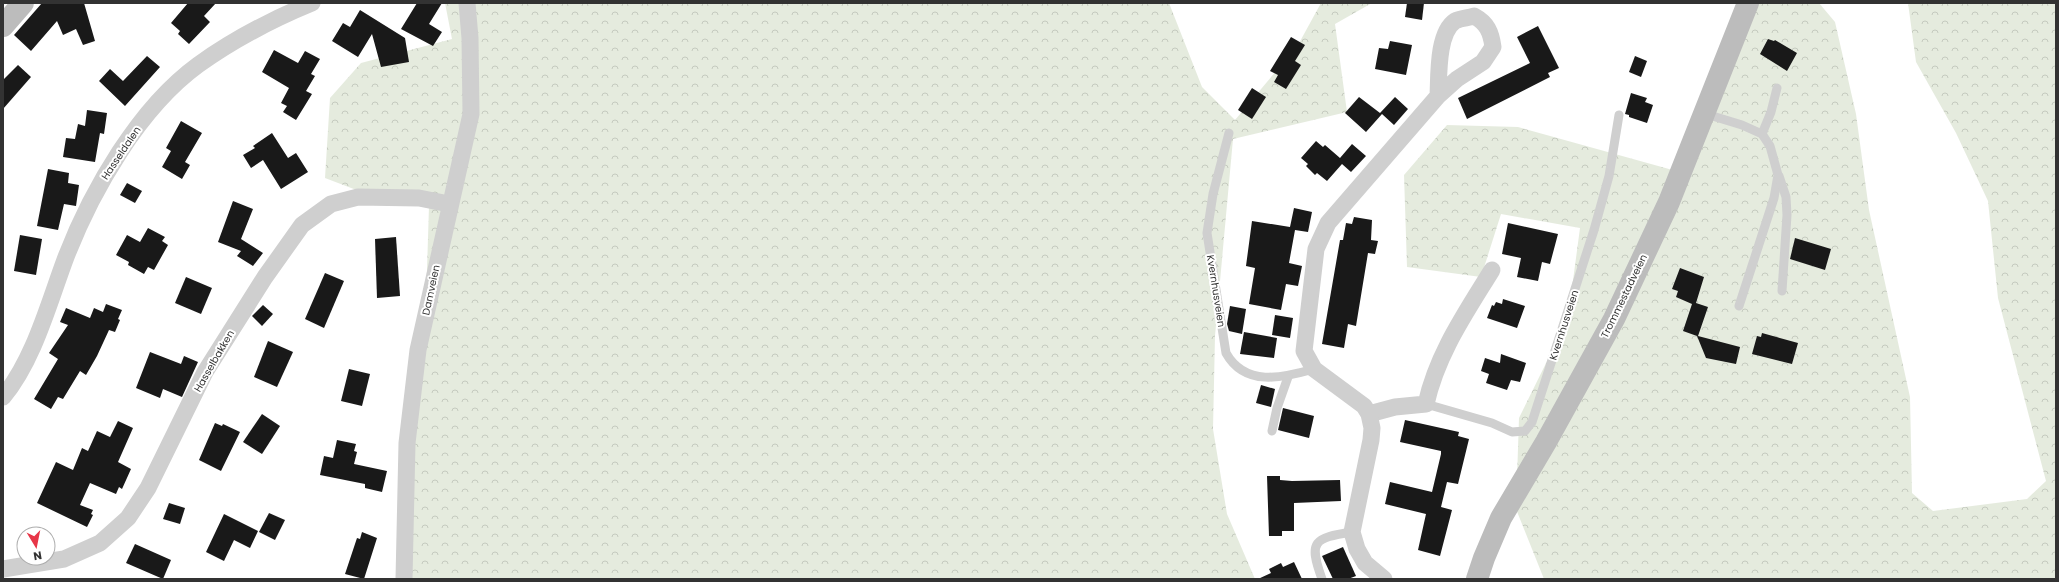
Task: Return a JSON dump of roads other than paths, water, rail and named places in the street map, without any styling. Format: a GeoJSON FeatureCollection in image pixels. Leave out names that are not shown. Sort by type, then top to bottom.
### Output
{"type":"FeatureCollection","features":[{"type":"Feature","properties":{"kind":"main road"},"geometry":{"type":"LineString","coordinates":[[3,26],[23,3]]}},
{"type":"Feature","properties":{"kind":"main road","name":"Trommestadveien"},"geometry":{"type":"LineString","coordinates":[[1477,579],[1501,518],[1546,442],[1614,319],[1669,202],[1706,114],[1748,3]]}},
{"type":"Feature","properties":{"kind":"street","name":"Hasseldalen"},"geometry":{"type":"LineString","coordinates":[[3,397],[28,356],[70,247],[104,176],[149,111],[198,65],[252,31],[312,3]]}},
{"type":"Feature","properties":{"kind":"street","name":"Damveien"},"geometry":{"type":"LineString","coordinates":[[404,579],[407,443],[418,350],[449,204],[471,114],[470,38],[467,3]]}},
{"type":"Feature","properties":{"kind":"street"},"geometry":{"type":"LineString","coordinates":[[1384,579],[1365,563],[1357,549],[1352,532],[1371,440],[1372,428],[1369,414],[1355,398],[1314,369],[1304,351],[1316,249],[1328,223],[1438,96]]}},
{"type":"Feature","properties":{"kind":"street","name":"Hasselbakken"},"geometry":{"type":"LineString","coordinates":[[3,570],[64,558],[100,543],[128,518],[148,488],[205,372],[266,276],[302,225],[332,204],[358,197],[419,198],[449,204]]}},
{"type":"Feature","properties":{"kind":"street"},"geometry":{"type":"LineString","coordinates":[[1426,404],[1431,380],[1446,345],[1492,270]]}},
{"type":"Feature","properties":{"kind":"street","name":"Kvernhusveien"},"geometry":{"type":"LineString","coordinates":[[1369,414],[1395,407],[1426,404]]}},
{"type":"Feature","properties":{"kind":"lane"},"geometry":{"type":"LineString","coordinates":[[1762,134],[1770,112],[1776,88]]}},
{"type":"Feature","properties":{"kind":"lane"},"geometry":{"type":"LineString","coordinates":[[1706,114],[1742,125],[1762,134],[1770,146],[1786,197],[1787,215],[1782,291]]}},
{"type":"Feature","properties":{"kind":"lane","name":"Kvernhusveien"},"geometry":{"type":"LineString","coordinates":[[1426,404],[1492,423],[1512,432],[1525,431],[1532,422],[1594,230],[1609,176],[1619,115]]}},
{"type":"Feature","properties":{"kind":"lane","name":"Kvernhusveien"},"geometry":{"type":"LineString","coordinates":[[1230,133],[1213,194],[1207,233],[1226,353],[1232,364],[1244,372],[1270,378],[1288,377],[1314,369]]}},
{"type":"Feature","properties":{"kind":"lane"},"geometry":{"type":"LineString","coordinates":[[1739,306],[1774,198],[1778,175]]}},
{"type":"Feature","properties":{"kind":"lane"},"geometry":{"type":"LineString","coordinates":[[1272,431],[1277,408],[1288,377]]}},
{"type":"Feature","properties":{"kind":"lane"},"geometry":{"type":"LineString","coordinates":[[1322,579],[1313,553],[1315,546],[1320,540],[1329,536],[1352,532]]}}]}
